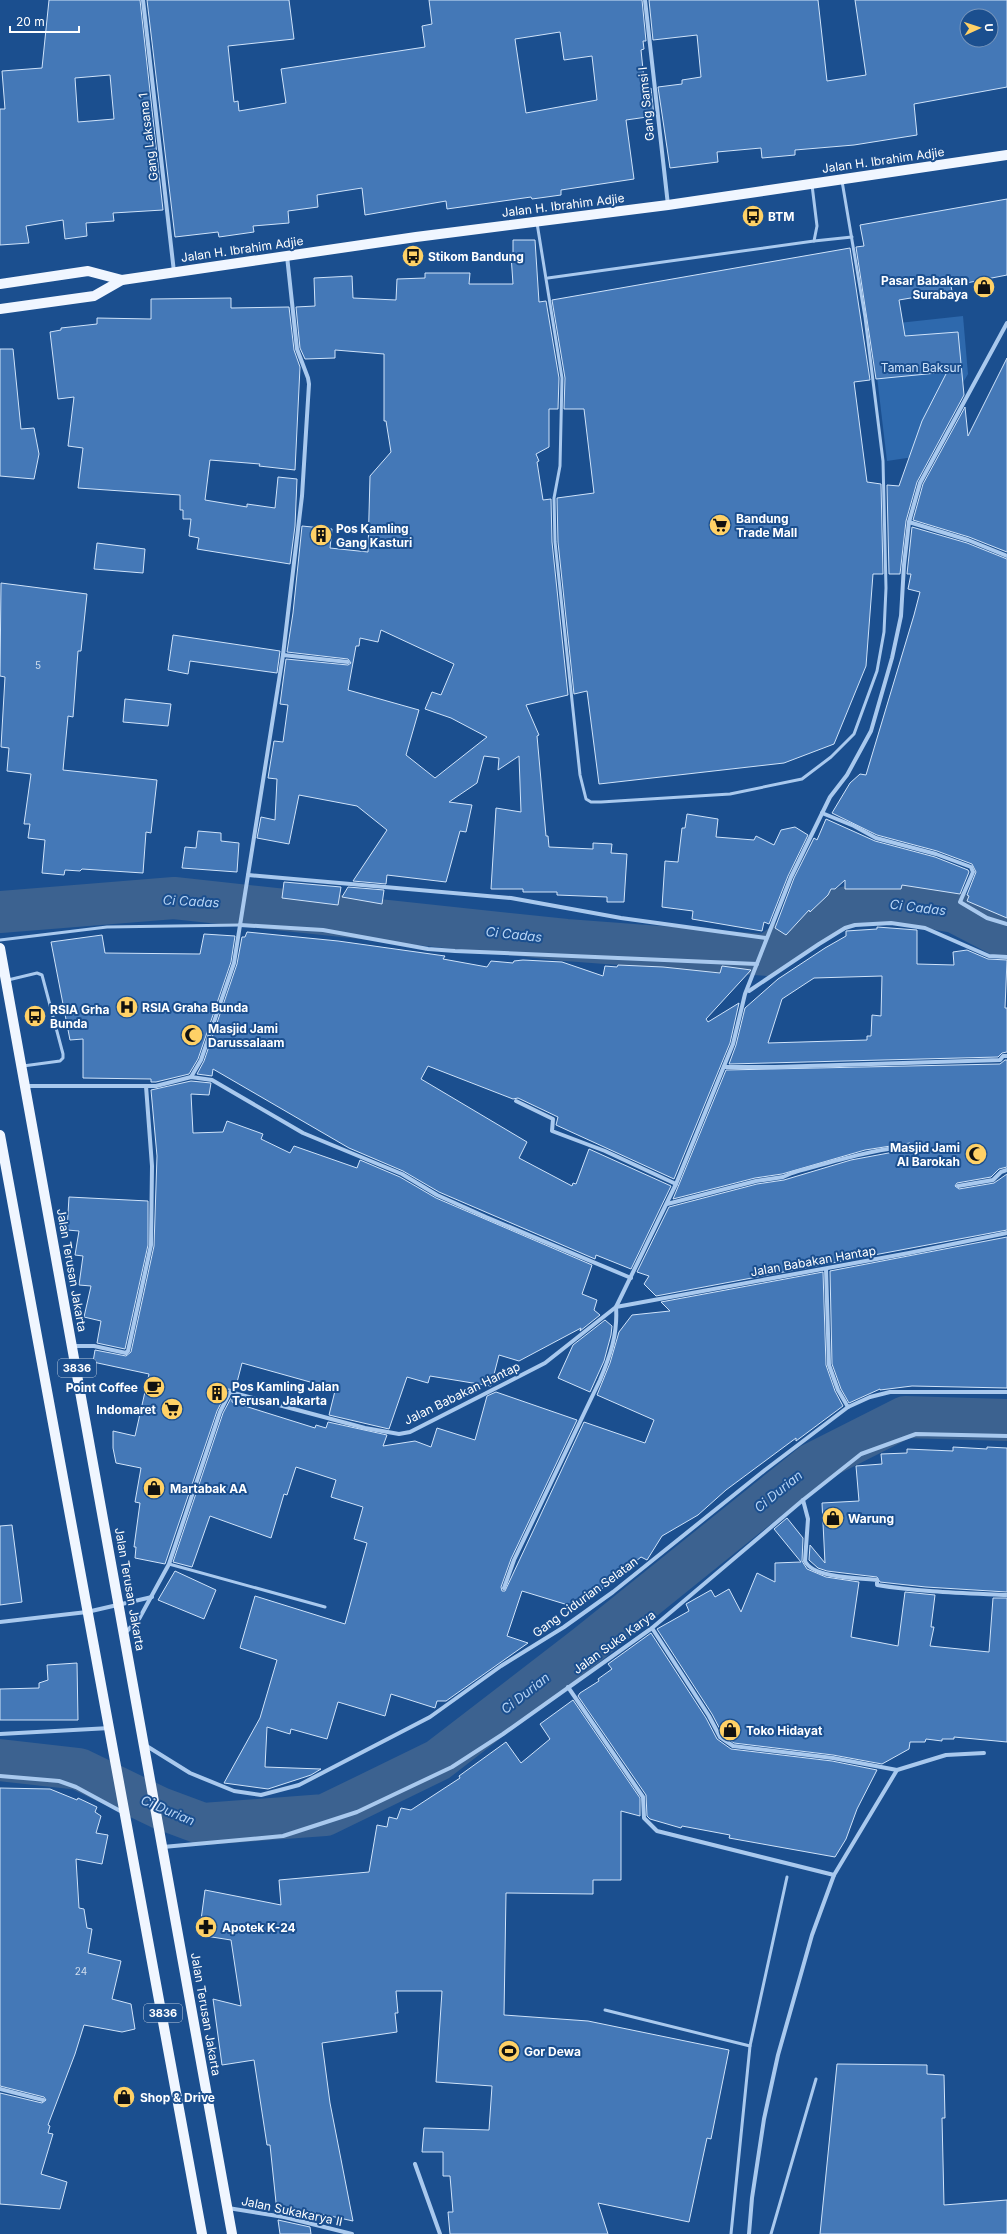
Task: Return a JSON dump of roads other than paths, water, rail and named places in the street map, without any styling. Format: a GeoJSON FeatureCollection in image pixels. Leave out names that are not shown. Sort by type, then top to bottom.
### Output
{"type":"FeatureCollection","features":[{"type":"Feature","properties":{"kind":"main road","name":"Jalan H. Ibrahim Adjie"},"geometry":{"type":"LineString","coordinates":[[0,309],[94,296],[122,280],[174,272],[537,221],[668,206],[1007,155]]}},
{"type":"Feature","properties":{"kind":"main road","name":"Jalan H. Ibrahim Adjie"},"geometry":{"type":"LineString","coordinates":[[0,284],[88,272],[122,280]]}},
{"type":"Feature","properties":{"kind":"main road","name":"Jalan Terusan Jakarta"},"geometry":{"type":"LineString","coordinates":[[0,948],[233,2233]]}},
{"type":"Feature","properties":{"kind":"main road","name":"3836"},"geometry":{"type":"LineString","coordinates":[[0,1135],[87,1612],[122,1793],[128,1815],[202,2234]]}},
{"type":"Feature","properties":{"kind":"street","name":"Gang Laksana 1"},"geometry":{"type":"LineString","coordinates":[[143,0],[174,272]]}},
{"type":"Feature","properties":{"kind":"street","name":"Gang Samsi I"},"geometry":{"type":"LineString","coordinates":[[645,0],[668,206]]}},
{"type":"Feature","properties":{"kind":"street"},"geometry":{"type":"LineString","coordinates":[[191,1077],[201,1060],[234,963],[283,655],[302,496],[309,384],[307,372],[297,349],[287,256]]}},
{"type":"Feature","properties":{"kind":"street"},"geometry":{"type":"LineString","coordinates":[[504,1588],[514,1560],[600,1380],[612,1350],[619,1307],[631,1278],[669,1203],[733,1044],[745,994],[791,877],[830,797],[848,775],[871,732],[892,658],[901,616],[904,565],[909,522],[920,483],[1007,323]]}},
{"type":"Feature","properties":{"kind":"street"},"geometry":{"type":"LineString","coordinates":[[909,522],[968,540],[1007,556]]}},
{"type":"Feature","properties":{"kind":"street"},"geometry":{"type":"LineString","coordinates":[[283,655],[348,662]]}},
{"type":"Feature","properties":{"kind":"street"},"geometry":{"type":"LineString","coordinates":[[822,813],[854,826],[876,838],[936,854],[971,867],[973,872],[960,902],[986,918],[1007,924]]}},
{"type":"Feature","properties":{"kind":"street"},"geometry":{"type":"LineString","coordinates":[[248,876],[511,898],[635,920],[766,939]]}},
{"type":"Feature","properties":{"kind":"street"},"geometry":{"type":"LineString","coordinates":[[749,991],[819,944],[846,928],[855,925],[890,923],[924,928],[989,956],[1007,957]]}},
{"type":"Feature","properties":{"kind":"street"},"geometry":{"type":"LineString","coordinates":[[240,925],[323,930],[428,949],[448,951],[757,964]]}},
{"type":"Feature","properties":{"kind":"street"},"geometry":{"type":"LineString","coordinates":[[724,1066],[775,1067],[1000,1060],[1003,1056],[1007,1056]]}},
{"type":"Feature","properties":{"kind":"street"},"geometry":{"type":"LineString","coordinates":[[26,1086],[156,1086],[191,1077],[212,1080],[303,1133],[402,1174],[437,1195],[486,1217],[631,1278]]}},
{"type":"Feature","properties":{"kind":"street"},"geometry":{"type":"LineString","coordinates":[[73,1346],[94,1346],[126,1353],[128,1351],[151,1245],[152,1166],[146,1086]]}},
{"type":"Feature","properties":{"kind":"street"},"geometry":{"type":"LineString","coordinates":[[516,1101],[553,1119],[552,1131],[605,1151],[676,1184]]}},
{"type":"Feature","properties":{"kind":"street"},"geometry":{"type":"LineString","coordinates":[[669,1203],[756,1181],[783,1177],[848,1157],[887,1148],[910,1146]]}},
{"type":"Feature","properties":{"kind":"street"},"geometry":{"type":"LineString","coordinates":[[958,1186],[993,1180],[1001,1172],[1007,1170]]}},
{"type":"Feature","properties":{"kind":"street","name":"Jalan Babakan Hantap"},"geometry":{"type":"LineString","coordinates":[[125,1633],[139,1619],[169,1564],[220,1412],[230,1392],[365,1428],[399,1434],[410,1432],[545,1363],[619,1307],[1007,1233]]}},
{"type":"Feature","properties":{"kind":"street"},"geometry":{"type":"LineString","coordinates":[[826,1268],[829,1365],[838,1390],[848,1407]]}},
{"type":"Feature","properties":{"kind":"street","name":"Gang Cidurian Selatan"},"geometry":{"type":"LineString","coordinates":[[144,1745],[164,1759],[190,1773],[234,1791],[254,1794],[272,1793],[299,1785],[430,1718],[501,1666],[564,1627],[613,1592],[765,1470],[848,1407],[870,1397],[890,1392],[1007,1392]]}},
{"type":"Feature","properties":{"kind":"street","name":"Jalan Suka Karya"},"geometry":{"type":"LineString","coordinates":[[162,1847],[283,1836],[357,1812],[452,1766],[503,1734],[652,1628],[803,1500],[861,1454],[916,1434],[1007,1436]]}},
{"type":"Feature","properties":{"kind":"street"},"geometry":{"type":"LineString","coordinates":[[803,1500],[808,1519],[805,1561],[808,1566],[822,1574],[877,1580],[877,1585],[936,1592],[1007,1595]]}},
{"type":"Feature","properties":{"kind":"street"},"geometry":{"type":"LineString","coordinates":[[0,1622],[87,1612],[152,1597]]}},
{"type":"Feature","properties":{"kind":"street"},"geometry":{"type":"LineString","coordinates":[[652,1628],[709,1716],[722,1740],[733,1746],[833,1758],[897,1770],[946,1755],[984,1753]]}},
{"type":"Feature","properties":{"kind":"street"},"geometry":{"type":"LineString","coordinates":[[568,1687],[643,1797],[644,1818],[657,1831],[834,1875]]}},
{"type":"Feature","properties":{"kind":"street"},"geometry":{"type":"LineString","coordinates":[[0,1734],[111,1731]]}},
{"type":"Feature","properties":{"kind":"street"},"geometry":{"type":"LineString","coordinates":[[749,2234],[752,2198],[764,2118],[778,2055],[812,1935],[834,1875],[897,1770]]}},
{"type":"Feature","properties":{"kind":"street"},"geometry":{"type":"LineString","coordinates":[[0,1776],[59,1781],[76,1787],[128,1815]]}},
{"type":"Feature","properties":{"kind":"street"},"geometry":{"type":"LineString","coordinates":[[0,2089],[43,2100]]}},
{"type":"Feature","properties":{"kind":"street"},"geometry":{"type":"LineString","coordinates":[[415,2164],[440,2234]]}},
{"type":"Feature","properties":{"kind":"street","name":"Jalan Sukakarya II"},"geometry":{"type":"LineString","coordinates":[[228,2208],[284,2217],[352,2234]]}},
{"type":"Feature","properties":{"kind":"lane"},"geometry":{"type":"LineString","coordinates":[[537,221],[548,278],[562,378],[560,466],[554,498],[555,542],[580,775],[586,798],[592,802],[601,802],[730,794],[802,779],[831,756],[854,734],[876,671],[884,632],[886,588],[883,461],[865,317],[842,180]]}},
{"type":"Feature","properties":{"kind":"lane"},"geometry":{"type":"LineString","coordinates":[[812,184],[817,226],[814,241]]}},
{"type":"Feature","properties":{"kind":"lane"},"geometry":{"type":"LineString","coordinates":[[548,278],[852,237]]}},
{"type":"Feature","properties":{"kind":"lane"},"geometry":{"type":"LineString","coordinates":[[0,940],[107,927],[240,925]]}},
{"type":"Feature","properties":{"kind":"lane"},"geometry":{"type":"LineString","coordinates":[[7,980],[37,973],[42,975],[63,1054],[63,1058],[60,1061],[22,1066]]}},
{"type":"Feature","properties":{"kind":"lane"},"geometry":{"type":"LineString","coordinates":[[169,1564],[324,1607]]}},
{"type":"Feature","properties":{"kind":"lane"},"geometry":{"type":"LineString","coordinates":[[731,2234],[750,2046],[787,1877]]}},
{"type":"Feature","properties":{"kind":"lane"},"geometry":{"type":"LineString","coordinates":[[604,2010],[750,2046]]}},
{"type":"Feature","properties":{"kind":"lane"},"geometry":{"type":"LineString","coordinates":[[771,2234],[816,2079]]}},
{"type":"Feature","properties":{"kind":"waterway","name":"Ci Cadas"},"geometry":{"type":"LineString","coordinates":[[0,912],[174,898],[566,940],[768,955],[820,917],[847,907],[894,901],[955,912],[1007,939]]}},
{"type":"Feature","properties":{"kind":"waterway","name":"Ci Durian"},"geometry":{"type":"LineString","coordinates":[[0,1760],[79,1769],[160,1808],[203,1824],[325,1815],[438,1760],[586,1646],[812,1464],[905,1417],[1007,1420]]}},
{"type":"Feature","properties":{"kind":"place","name":"BTM"},"geometry":{"type":"Point","coordinates":[753,216]}},
{"type":"Feature","properties":{"kind":"place","name":"Stikom Bandung"},"geometry":{"type":"Point","coordinates":[413,256]}},
{"type":"Feature","properties":{"kind":"place","name":"Pasar Babakan Surabaya"},"geometry":{"type":"Point","coordinates":[984,287]}},
{"type":"Feature","properties":{"kind":"place","name":"Bandung Trade Mall"},"geometry":{"type":"Point","coordinates":[720,525]}},
{"type":"Feature","properties":{"kind":"place","name":"Pos Kamling Gang Kasturi"},"geometry":{"type":"Point","coordinates":[321,535]}},
{"type":"Feature","properties":{"kind":"place","name":"RSIA Graha Bunda"},"geometry":{"type":"Point","coordinates":[127,1007]}},
{"type":"Feature","properties":{"kind":"place","name":"RSIA Grha Bunda"},"geometry":{"type":"Point","coordinates":[35,1016]}},
{"type":"Feature","properties":{"kind":"place","name":"Masjid Jami Darussalaam"},"geometry":{"type":"Point","coordinates":[192,1035]}},
{"type":"Feature","properties":{"kind":"place","name":"Masjid Jami Al Barokah"},"geometry":{"type":"Point","coordinates":[976,1154]}},
{"type":"Feature","properties":{"kind":"place","name":"Point Coffee"},"geometry":{"type":"Point","coordinates":[154,1387]}},
{"type":"Feature","properties":{"kind":"place","name":"Pos Kamling Jalan Terusan Jakarta"},"geometry":{"type":"Point","coordinates":[217,1393]}},
{"type":"Feature","properties":{"kind":"place","name":"Indomaret"},"geometry":{"type":"Point","coordinates":[172,1409]}},
{"type":"Feature","properties":{"kind":"place","name":"Martabak AA"},"geometry":{"type":"Point","coordinates":[154,1488]}},
{"type":"Feature","properties":{"kind":"place","name":"Warung"},"geometry":{"type":"Point","coordinates":[833,1518]}},
{"type":"Feature","properties":{"kind":"place","name":"Toko Hidayat"},"geometry":{"type":"Point","coordinates":[730,1730]}},
{"type":"Feature","properties":{"kind":"place","name":"Apotek K-24"},"geometry":{"type":"Point","coordinates":[206,1927]}},
{"type":"Feature","properties":{"kind":"place","name":"Gor Dewa"},"geometry":{"type":"Point","coordinates":[509,2051]}},
{"type":"Feature","properties":{"kind":"place","name":"Shop & Drive"},"geometry":{"type":"Point","coordinates":[124,2097]}},
{"type":"Feature","properties":{"kind":"park label","name":"Taman Baksur"},"geometry":{"type":"Point","coordinates":[921,367]}}]}
